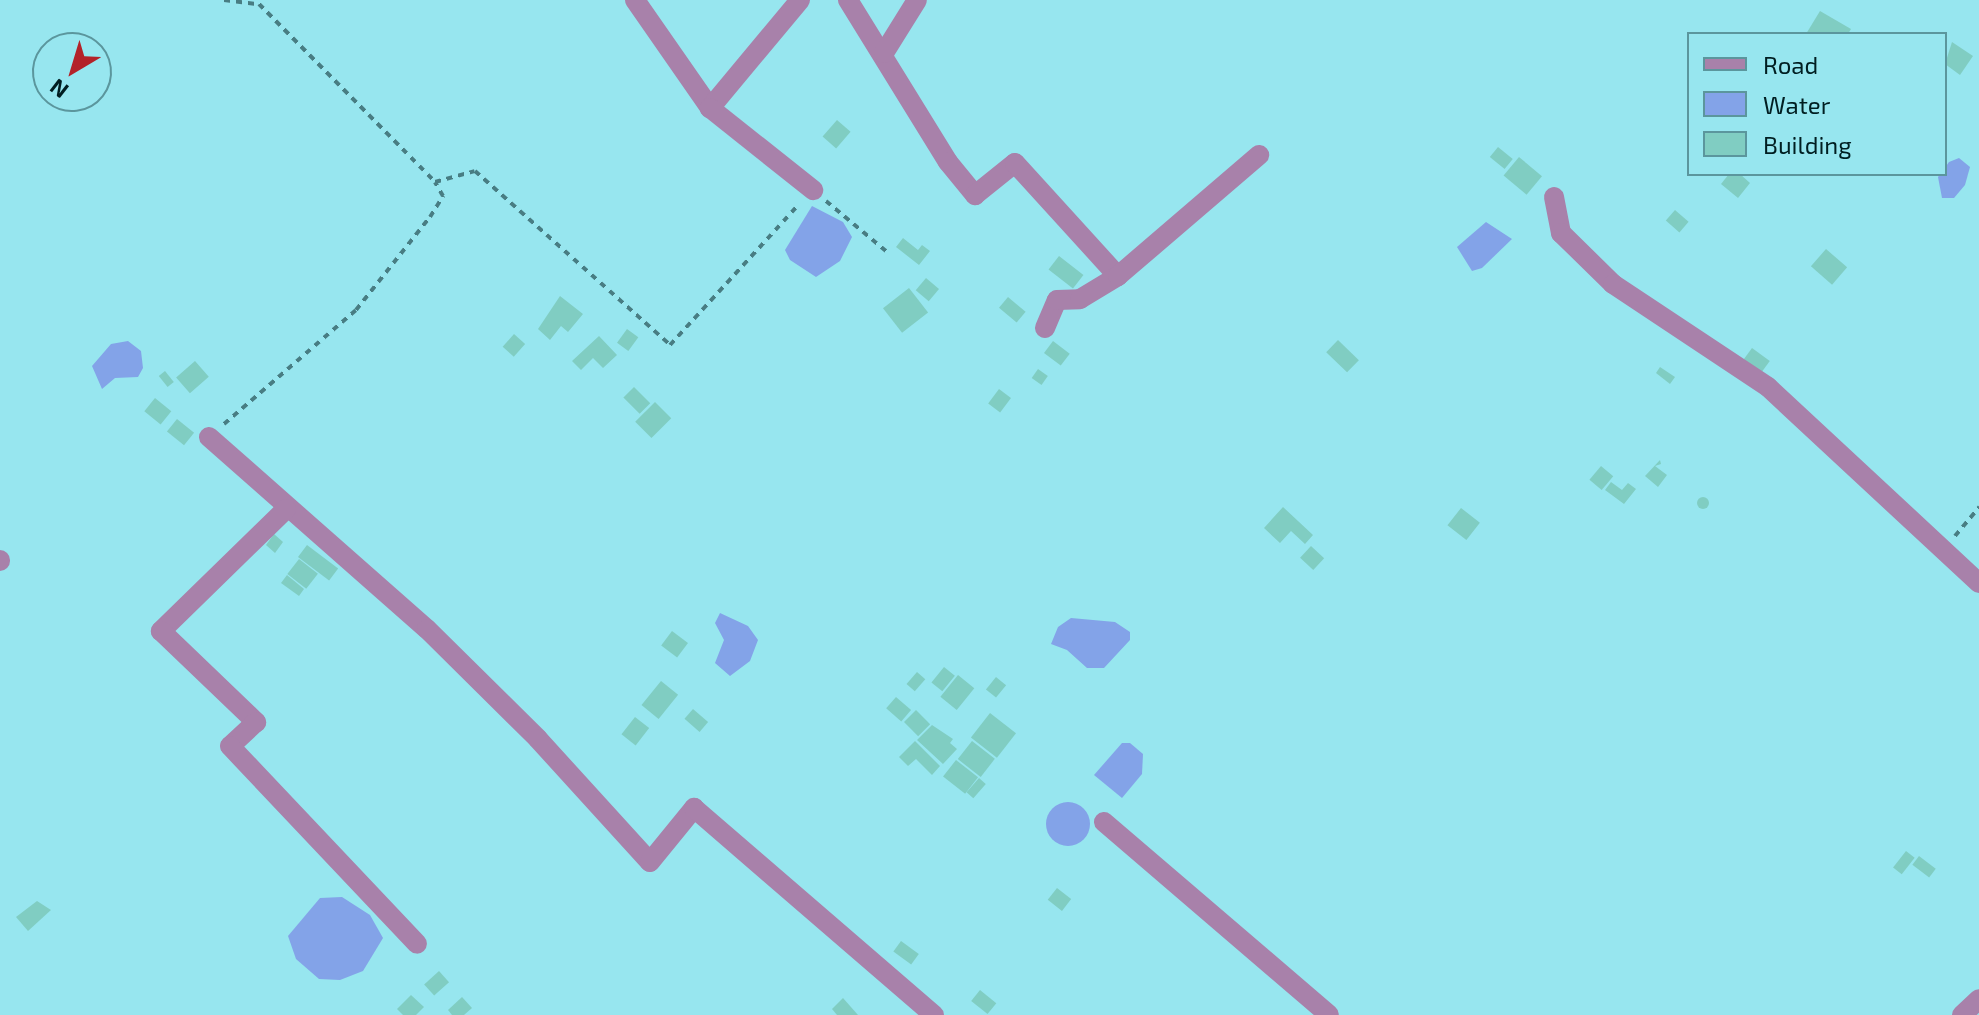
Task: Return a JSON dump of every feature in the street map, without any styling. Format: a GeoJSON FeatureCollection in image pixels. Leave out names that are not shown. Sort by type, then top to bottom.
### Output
{"type":"FeatureCollection","features":[{"type":"Feature","properties":{"kind":"street"},"geometry":{"type":"LineString","coordinates":[[635,0],[710,108],[813,190]]}},
{"type":"Feature","properties":{"kind":"street"},"geometry":{"type":"LineString","coordinates":[[710,108],[800,0]]}},
{"type":"Feature","properties":{"kind":"street"},"geometry":{"type":"LineString","coordinates":[[848,0],[884,53],[948,162],[975,195],[1015,163],[1118,276]]}},
{"type":"Feature","properties":{"kind":"street"},"geometry":{"type":"LineString","coordinates":[[884,53],[917,0]]}},
{"type":"Feature","properties":{"kind":"street"},"geometry":{"type":"LineString","coordinates":[[1045,328],[1057,300],[1080,299],[1118,276],[1259,155]]}},
{"type":"Feature","properties":{"kind":"street"},"geometry":{"type":"LineString","coordinates":[[1554,197],[1561,233],[1613,284],[1768,387],[1979,583]]}},
{"type":"Feature","properties":{"kind":"street"},"geometry":{"type":"LineString","coordinates":[[209,437],[286,509],[427,629],[650,862],[694,808],[794,889],[934,1015]]}},
{"type":"Feature","properties":{"kind":"street"},"geometry":{"type":"LineString","coordinates":[[286,509],[161,631],[256,722],[230,746],[417,944]]}},
{"type":"Feature","properties":{"kind":"street"},"geometry":{"type":"LineString","coordinates":[[1104,822],[1329,1015]]}},
{"type":"Feature","properties":{"kind":"street"},"geometry":{"type":"LineString","coordinates":[[1962,1015],[1979,999]]}},
{"type":"Feature","properties":{"kind":"path"},"geometry":{"type":"LineString","coordinates":[[209,437],[356,310],[430,217],[443,196],[435,182],[259,4],[224,0]]}},
{"type":"Feature","properties":{"kind":"path"},"geometry":{"type":"LineString","coordinates":[[435,182],[475,171],[670,345],[813,190],[886,251]]}},
{"type":"Feature","properties":{"kind":"path"},"geometry":{"type":"LineString","coordinates":[[1942,549],[1979,507]]}},
{"type":"Feature","properties":{"kind":"water"},"geometry":{"type":"Polygon","coordinates":[[[1959,158],[1970,167],[1965,185],[1954,198],[1942,198],[1938,177],[1947,176],[1949,162],[1959,158]]]}},
{"type":"Feature","properties":{"kind":"water"},"geometry":{"type":"Polygon","coordinates":[[[812,206],[843,222],[852,237],[840,261],[816,277],[790,260],[785,250],[812,206]]]}},
{"type":"Feature","properties":{"kind":"water"},"geometry":{"type":"Polygon","coordinates":[[[1486,222],[1512,239],[1482,268],[1472,271],[1457,247],[1486,222]]]}},
{"type":"Feature","properties":{"kind":"water"},"geometry":{"type":"Polygon","coordinates":[[[128,341],[141,351],[143,368],[138,377],[115,378],[102,389],[92,366],[111,344],[128,341]]]}},
{"type":"Feature","properties":{"kind":"water"},"geometry":{"type":"Polygon","coordinates":[[[720,613],[748,626],[758,640],[750,661],[730,676],[715,663],[724,640],[715,623],[720,613]]]}},
{"type":"Feature","properties":{"kind":"water"},"geometry":{"type":"Polygon","coordinates":[[[1071,618],[1115,622],[1130,632],[1130,640],[1104,668],[1087,668],[1067,650],[1051,644],[1058,627],[1071,618]]]}},
{"type":"Feature","properties":{"kind":"water"},"geometry":{"type":"Polygon","coordinates":[[[1122,743],[1130,743],[1143,754],[1142,774],[1122,798],[1094,775],[1122,743]]]}},
{"type":"Feature","properties":{"kind":"water"},"geometry":{"type":"Polygon","coordinates":[[[1068,802],[1083,809],[1090,824],[1083,839],[1068,846],[1053,839],[1046,824],[1053,809],[1068,802]]]}},
{"type":"Feature","properties":{"kind":"water"},"geometry":{"type":"Polygon","coordinates":[[[342,897],[370,915],[383,938],[363,971],[340,980],[319,979],[296,959],[288,936],[320,898],[342,897]]]}},
{"type":"Feature","properties":{"kind":"building"},"geometry":{"type":"Polygon","coordinates":[[[1820,11],[1851,29],[1849,32],[1807,32],[1820,11]]]}},
{"type":"Feature","properties":{"kind":"building"},"geometry":{"type":"Polygon","coordinates":[[[1952,42],[1973,56],[1960,75],[1947,65],[1952,42]]]}},
{"type":"Feature","properties":{"kind":"building"},"geometry":{"type":"Polygon","coordinates":[[[837,120],[851,132],[836,148],[823,137],[837,120]]]}},
{"type":"Feature","properties":{"kind":"building"},"geometry":{"type":"Polygon","coordinates":[[[1498,147],[1513,159],[1505,169],[1490,157],[1498,147]]]}},
{"type":"Feature","properties":{"kind":"building"},"geometry":{"type":"Polygon","coordinates":[[[1519,157],[1542,176],[1527,195],[1504,175],[1519,157]]]}},
{"type":"Feature","properties":{"kind":"building"},"geometry":{"type":"Polygon","coordinates":[[[1727,176],[1742,176],[1750,183],[1738,198],[1721,184],[1727,176]]]}},
{"type":"Feature","properties":{"kind":"building"},"geometry":{"type":"Polygon","coordinates":[[[1675,210],[1689,222],[1679,232],[1666,221],[1675,210]]]}},
{"type":"Feature","properties":{"kind":"building"},"geometry":{"type":"Polygon","coordinates":[[[903,238],[918,250],[922,245],[930,251],[919,265],[896,247],[903,238]]]}},
{"type":"Feature","properties":{"kind":"building"},"geometry":{"type":"Polygon","coordinates":[[[1826,249],[1847,267],[1832,285],[1811,266],[1826,249]]]}},
{"type":"Feature","properties":{"kind":"building"},"geometry":{"type":"Polygon","coordinates":[[[1059,256],[1083,275],[1073,288],[1049,269],[1059,256]]]}},
{"type":"Feature","properties":{"kind":"building"},"geometry":{"type":"Polygon","coordinates":[[[926,278],[939,289],[929,301],[916,290],[926,278]]]}},
{"type":"Feature","properties":{"kind":"building"},"geometry":{"type":"Polygon","coordinates":[[[909,288],[928,312],[902,333],[883,308],[909,288]]]}},
{"type":"Feature","properties":{"kind":"building"},"geometry":{"type":"Polygon","coordinates":[[[560,296],[583,314],[568,332],[561,326],[550,340],[538,329],[560,296]]]}},
{"type":"Feature","properties":{"kind":"building"},"geometry":{"type":"Polygon","coordinates":[[[1008,297],[1026,312],[1017,323],[999,308],[1008,297]]]}},
{"type":"Feature","properties":{"kind":"building"},"geometry":{"type":"Polygon","coordinates":[[[627,329],[638,337],[628,351],[617,343],[627,329]]]}},
{"type":"Feature","properties":{"kind":"building"},"geometry":{"type":"Polygon","coordinates":[[[514,334],[525,344],[514,357],[503,347],[514,334]]]}},
{"type":"Feature","properties":{"kind":"building"},"geometry":{"type":"Polygon","coordinates":[[[599,336],[617,355],[603,368],[593,358],[581,370],[572,361],[599,336]]]}},
{"type":"Feature","properties":{"kind":"building"},"geometry":{"type":"Polygon","coordinates":[[[1338,340],[1359,360],[1347,372],[1326,352],[1338,340]]]}},
{"type":"Feature","properties":{"kind":"building"},"geometry":{"type":"Polygon","coordinates":[[[1053,341],[1070,354],[1061,366],[1044,353],[1053,341]]]}},
{"type":"Feature","properties":{"kind":"building"},"geometry":{"type":"Polygon","coordinates":[[[1752,348],[1770,361],[1762,372],[1744,359],[1752,348]]]}},
{"type":"Feature","properties":{"kind":"building"},"geometry":{"type":"Polygon","coordinates":[[[195,361],[209,377],[190,393],[176,377],[195,361]]]}},
{"type":"Feature","properties":{"kind":"building"},"geometry":{"type":"Polygon","coordinates":[[[1660,367],[1675,377],[1670,384],[1656,373],[1660,367]]]}},
{"type":"Feature","properties":{"kind":"building"},"geometry":{"type":"Polygon","coordinates":[[[1038,369],[1048,376],[1042,385],[1032,378],[1038,369]]]}},
{"type":"Feature","properties":{"kind":"building"},"geometry":{"type":"Polygon","coordinates":[[[165,371],[174,382],[168,387],[159,376],[165,371]]]}},
{"type":"Feature","properties":{"kind":"building"},"geometry":{"type":"Polygon","coordinates":[[[634,387],[650,403],[640,414],[623,398],[634,387]]]}},
{"type":"Feature","properties":{"kind":"building"},"geometry":{"type":"Polygon","coordinates":[[[999,389],[1011,398],[1000,412],[988,403],[999,389]]]}},
{"type":"Feature","properties":{"kind":"building"},"geometry":{"type":"Polygon","coordinates":[[[155,398],[171,411],[161,424],[144,411],[155,398]]]}},
{"type":"Feature","properties":{"kind":"building"},"geometry":{"type":"Polygon","coordinates":[[[655,402],[671,418],[651,438],[635,422],[655,402]]]}},
{"type":"Feature","properties":{"kind":"building"},"geometry":{"type":"Polygon","coordinates":[[[177,419],[194,433],[184,445],[167,431],[177,419]]]}},
{"type":"Feature","properties":{"kind":"building"},"geometry":{"type":"Polygon","coordinates":[[[1660,460],[1661,464],[1655,466],[1667,475],[1658,487],[1645,476],[1660,460]]]}},
{"type":"Feature","properties":{"kind":"building"},"geometry":{"type":"Polygon","coordinates":[[[1601,466],[1613,476],[1602,490],[1589,480],[1601,466]]]}},
{"type":"Feature","properties":{"kind":"building"},"geometry":{"type":"Polygon","coordinates":[[[1611,482],[1622,490],[1628,483],[1636,489],[1624,504],[1605,490],[1611,482]]]}},
{"type":"Feature","properties":{"kind":"building"},"geometry":{"type":"Polygon","coordinates":[[[1703,497],[1709,503],[1703,509],[1697,503],[1703,497]]]}},
{"type":"Feature","properties":{"kind":"building"},"geometry":{"type":"Polygon","coordinates":[[[1283,507],[1313,535],[1305,544],[1291,531],[1280,543],[1264,528],[1283,507]]]}},
{"type":"Feature","properties":{"kind":"building"},"geometry":{"type":"Polygon","coordinates":[[[1461,508],[1480,523],[1466,540],[1447,525],[1461,508]]]}},
{"type":"Feature","properties":{"kind":"building"},"geometry":{"type":"Polygon","coordinates":[[[274,534],[283,542],[275,553],[266,545],[274,534]]]}},
{"type":"Feature","properties":{"kind":"building"},"geometry":{"type":"Polygon","coordinates":[[[307,545],[338,568],[329,580],[298,557],[307,545]]]}},
{"type":"Feature","properties":{"kind":"building"},"geometry":{"type":"Polygon","coordinates":[[[1311,546],[1324,558],[1313,570],[1300,558],[1311,546]]]}},
{"type":"Feature","properties":{"kind":"building"},"geometry":{"type":"Polygon","coordinates":[[[299,559],[318,574],[306,589],[287,574],[299,559]]]}},
{"type":"Feature","properties":{"kind":"building"},"geometry":{"type":"Polygon","coordinates":[[[287,575],[304,589],[299,596],[281,583],[287,575]]]}},
{"type":"Feature","properties":{"kind":"building"},"geometry":{"type":"Polygon","coordinates":[[[672,631],[688,643],[677,657],[661,645],[672,631]]]}},
{"type":"Feature","properties":{"kind":"building"},"geometry":{"type":"Polygon","coordinates":[[[944,667],[955,676],[942,691],[931,683],[944,667]]]}},
{"type":"Feature","properties":{"kind":"building"},"geometry":{"type":"Polygon","coordinates":[[[917,672],[925,679],[915,691],[907,684],[917,672]]]}},
{"type":"Feature","properties":{"kind":"building"},"geometry":{"type":"Polygon","coordinates":[[[958,675],[974,688],[957,710],[940,697],[958,675]]]}},
{"type":"Feature","properties":{"kind":"building"},"geometry":{"type":"Polygon","coordinates":[[[996,677],[1006,685],[996,698],[986,689],[996,677]]]}},
{"type":"Feature","properties":{"kind":"building"},"geometry":{"type":"Polygon","coordinates":[[[661,681],[678,695],[659,719],[641,705],[661,681]]]}},
{"type":"Feature","properties":{"kind":"building"},"geometry":{"type":"Polygon","coordinates":[[[896,697],[911,710],[901,721],[886,708],[896,697]]]}},
{"type":"Feature","properties":{"kind":"building"},"geometry":{"type":"Polygon","coordinates":[[[693,709],[708,722],[700,732],[684,719],[693,709]]]}},
{"type":"Feature","properties":{"kind":"building"},"geometry":{"type":"Polygon","coordinates":[[[916,710],[930,724],[918,736],[904,722],[916,710]]]}},
{"type":"Feature","properties":{"kind":"building"},"geometry":{"type":"Polygon","coordinates":[[[990,713],[1016,733],[997,758],[971,737],[990,713]]]}},
{"type":"Feature","properties":{"kind":"building"},"geometry":{"type":"Polygon","coordinates":[[[635,717],[649,728],[636,745],[621,734],[635,717]]]}},
{"type":"Feature","properties":{"kind":"building"},"geometry":{"type":"Polygon","coordinates":[[[932,725],[953,739],[950,743],[957,749],[943,764],[917,740],[932,725]]]}},
{"type":"Feature","properties":{"kind":"building"},"geometry":{"type":"Polygon","coordinates":[[[915,741],[940,766],[932,775],[916,759],[908,766],[899,757],[915,741]]]}},
{"type":"Feature","properties":{"kind":"building"},"geometry":{"type":"Polygon","coordinates":[[[972,741],[995,759],[981,777],[958,759],[972,741]]]}},
{"type":"Feature","properties":{"kind":"building"},"geometry":{"type":"Polygon","coordinates":[[[956,760],[978,777],[965,794],[943,777],[956,760]]]}},
{"type":"Feature","properties":{"kind":"building"},"geometry":{"type":"Polygon","coordinates":[[[979,778],[986,784],[973,798],[967,792],[979,778]]]}},
{"type":"Feature","properties":{"kind":"building"},"geometry":{"type":"Polygon","coordinates":[[[1906,851],[1915,858],[1902,874],[1893,868],[1906,851]]]}},
{"type":"Feature","properties":{"kind":"building"},"geometry":{"type":"Polygon","coordinates":[[[1919,856],[1936,869],[1929,877],[1912,865],[1919,856]]]}},
{"type":"Feature","properties":{"kind":"building"},"geometry":{"type":"Polygon","coordinates":[[[1057,888],[1071,899],[1062,911],[1048,900],[1057,888]]]}},
{"type":"Feature","properties":{"kind":"building"},"geometry":{"type":"Polygon","coordinates":[[[37,901],[51,910],[28,931],[16,917],[37,901]]]}},
{"type":"Feature","properties":{"kind":"building"},"geometry":{"type":"Polygon","coordinates":[[[901,941],[919,954],[911,964],[893,952],[901,941]]]}},
{"type":"Feature","properties":{"kind":"building"},"geometry":{"type":"Polygon","coordinates":[[[439,971],[449,982],[434,996],[424,984],[439,971]]]}},
{"type":"Feature","properties":{"kind":"building"},"geometry":{"type":"Polygon","coordinates":[[[980,990],[996,1003],[988,1014],[971,1001],[980,990]]]}},
{"type":"Feature","properties":{"kind":"building"},"geometry":{"type":"Polygon","coordinates":[[[411,995],[424,1007],[416,1015],[403,1015],[397,1009],[411,995]]]}},
{"type":"Feature","properties":{"kind":"building"},"geometry":{"type":"Polygon","coordinates":[[[462,997],[472,1008],[464,1015],[452,1015],[448,1010],[462,997]]]}},
{"type":"Feature","properties":{"kind":"building"},"geometry":{"type":"Polygon","coordinates":[[[843,998],[858,1015],[837,1015],[832,1009],[843,998]]]}}]}
